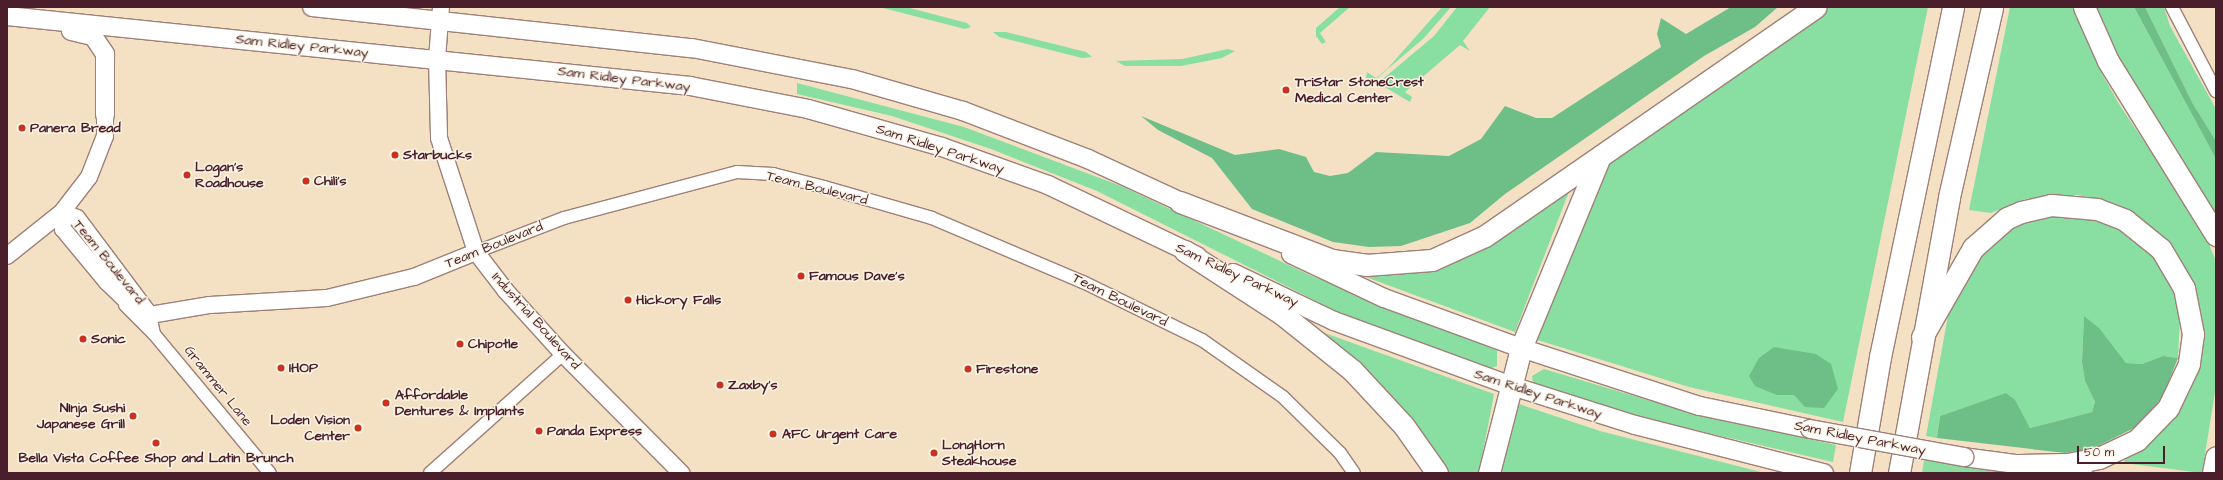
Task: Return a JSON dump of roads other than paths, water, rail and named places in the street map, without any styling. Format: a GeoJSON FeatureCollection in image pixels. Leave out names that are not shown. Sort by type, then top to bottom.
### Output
{"type":"FeatureCollection","features":[{"type":"Feature","properties":{"kind":"highway"},"geometry":{"type":"LineString","coordinates":[[1180,202],[1332,260],[1366,265],[1400,264],[1460,250],[1600,157],[1816,7]]}},
{"type":"Feature","properties":{"kind":"highway"},"geometry":{"type":"LineString","coordinates":[[1860,473],[1952,7]]}},
{"type":"Feature","properties":{"kind":"highway"},"geometry":{"type":"LineString","coordinates":[[1899,473],[1922,337],[1992,7]]}},
{"type":"Feature","properties":{"kind":"highway"},"geometry":{"type":"LineString","coordinates":[[2084,7],[2108,61],[2216,235]]}},
{"type":"Feature","properties":{"kind":"highway"},"geometry":{"type":"LineString","coordinates":[[1489,473],[1522,348],[1600,157]]}},
{"type":"Feature","properties":{"kind":"highway"},"geometry":{"type":"LineString","coordinates":[[1922,337],[1973,248],[2007,218],[2021,212],[2051,205],[2096,209],[2125,220],[2161,249],[2184,288],[2193,334],[2189,364],[2168,408],[2150,430],[2107,456],[2068,464],[2018,465]]}},
{"type":"Feature","properties":{"kind":"highway"},"geometry":{"type":"LineString","coordinates":[[1185,251],[1282,314],[1352,370],[1404,426],[1437,473]]}},
{"type":"Feature","properties":{"kind":"highway"},"geometry":{"type":"LineString","coordinates":[[2213,473],[2216,457]]}},
{"type":"Feature","properties":{"kind":"main road","name":"Sam Ridley Parkway"},"geometry":{"type":"LineString","coordinates":[[312,7],[440,14],[692,48],[852,79],[963,111],[1088,159],[1384,298],[1522,348],[1700,406],[1810,429],[1964,457],[2083,473]]}},
{"type":"Feature","properties":{"kind":"main road","name":"Sam Ridley Parkway"},"geometry":{"type":"LineString","coordinates":[[7,16],[690,86],[808,109],[942,147],[1048,185],[1328,318],[1512,386],[1635,426],[1824,473]]}},
{"type":"Feature","properties":{"kind":"main road"},"geometry":{"type":"LineString","coordinates":[[7,24],[94,36],[105,54],[105,115]]}},
{"type":"Feature","properties":{"kind":"street"},"geometry":{"type":"LineString","coordinates":[[2172,7],[2216,91]]}},
{"type":"Feature","properties":{"kind":"street","name":"Industrial Boulevard"},"geometry":{"type":"LineString","coordinates":[[440,14],[437,60],[439,138],[476,252],[506,292],[563,354],[680,473]]}},
{"type":"Feature","properties":{"kind":"street"},"geometry":{"type":"LineString","coordinates":[[7,256],[62,212],[89,177],[105,136],[105,115]]}},
{"type":"Feature","properties":{"kind":"street","name":"Team Boulevard"},"geometry":{"type":"LineString","coordinates":[[150,315],[102,248],[77,218],[62,212],[63,229],[88,260],[107,282],[132,306],[150,315],[210,306],[327,298],[414,277],[564,218],[737,172],[773,174],[932,218],[1083,282],[1202,340],[1283,397],[1340,454],[1354,473]]}},
{"type":"Feature","properties":{"kind":"street"},"geometry":{"type":"LineString","coordinates":[[88,260],[102,248]]}},
{"type":"Feature","properties":{"kind":"street"},"geometry":{"type":"LineString","coordinates":[[107,282],[154,334]]}},
{"type":"Feature","properties":{"kind":"street","name":"Grammer Lane"},"geometry":{"type":"LineString","coordinates":[[150,315],[154,334],[270,473]]}},
{"type":"Feature","properties":{"kind":"street"},"geometry":{"type":"LineString","coordinates":[[430,473],[563,354]]}},
{"type":"Feature","properties":{"kind":"place","name":"TriStar StoneCrest Medical Center"},"geometry":{"type":"Point","coordinates":[1286,90]}},
{"type":"Feature","properties":{"kind":"place","name":"Panera Bread"},"geometry":{"type":"Point","coordinates":[22,128]}},
{"type":"Feature","properties":{"kind":"place","name":"Starbucks"},"geometry":{"type":"Point","coordinates":[395,155]}},
{"type":"Feature","properties":{"kind":"place","name":"Logan's Roadhouse"},"geometry":{"type":"Point","coordinates":[187,175]}},
{"type":"Feature","properties":{"kind":"place","name":"Chili's"},"geometry":{"type":"Point","coordinates":[306,181]}},
{"type":"Feature","properties":{"kind":"place","name":"Famous Dave's"},"geometry":{"type":"Point","coordinates":[801,276]}},
{"type":"Feature","properties":{"kind":"place","name":"Hickory Falls"},"geometry":{"type":"Point","coordinates":[628,300]}},
{"type":"Feature","properties":{"kind":"place","name":"Sonic"},"geometry":{"type":"Point","coordinates":[83,339]}},
{"type":"Feature","properties":{"kind":"place","name":"Chipotle"},"geometry":{"type":"Point","coordinates":[460,344]}},
{"type":"Feature","properties":{"kind":"place","name":"IHOP"},"geometry":{"type":"Point","coordinates":[281,368]}},
{"type":"Feature","properties":{"kind":"place","name":"Firestone"},"geometry":{"type":"Point","coordinates":[968,369]}},
{"type":"Feature","properties":{"kind":"place","name":"Zaxby's"},"geometry":{"type":"Point","coordinates":[720,385]}},
{"type":"Feature","properties":{"kind":"place","name":"Affordable Dentures & Implants"},"geometry":{"type":"Point","coordinates":[386,403]}},
{"type":"Feature","properties":{"kind":"place","name":"NInja Sushi Japanese Grill"},"geometry":{"type":"Point","coordinates":[133,416]}},
{"type":"Feature","properties":{"kind":"place","name":"Loden Vision Center"},"geometry":{"type":"Point","coordinates":[358,428]}},
{"type":"Feature","properties":{"kind":"place","name":"Panda Express"},"geometry":{"type":"Point","coordinates":[539,431]}},
{"type":"Feature","properties":{"kind":"place","name":"AFC Urgent Care"},"geometry":{"type":"Point","coordinates":[773,434]}},
{"type":"Feature","properties":{"kind":"place","name":"Bella Vista Coffee Shop and Latin Brunch"},"geometry":{"type":"Point","coordinates":[156,443]}},
{"type":"Feature","properties":{"kind":"place","name":"LongHorn Steakhouse"},"geometry":{"type":"Point","coordinates":[934,453]}}]}
